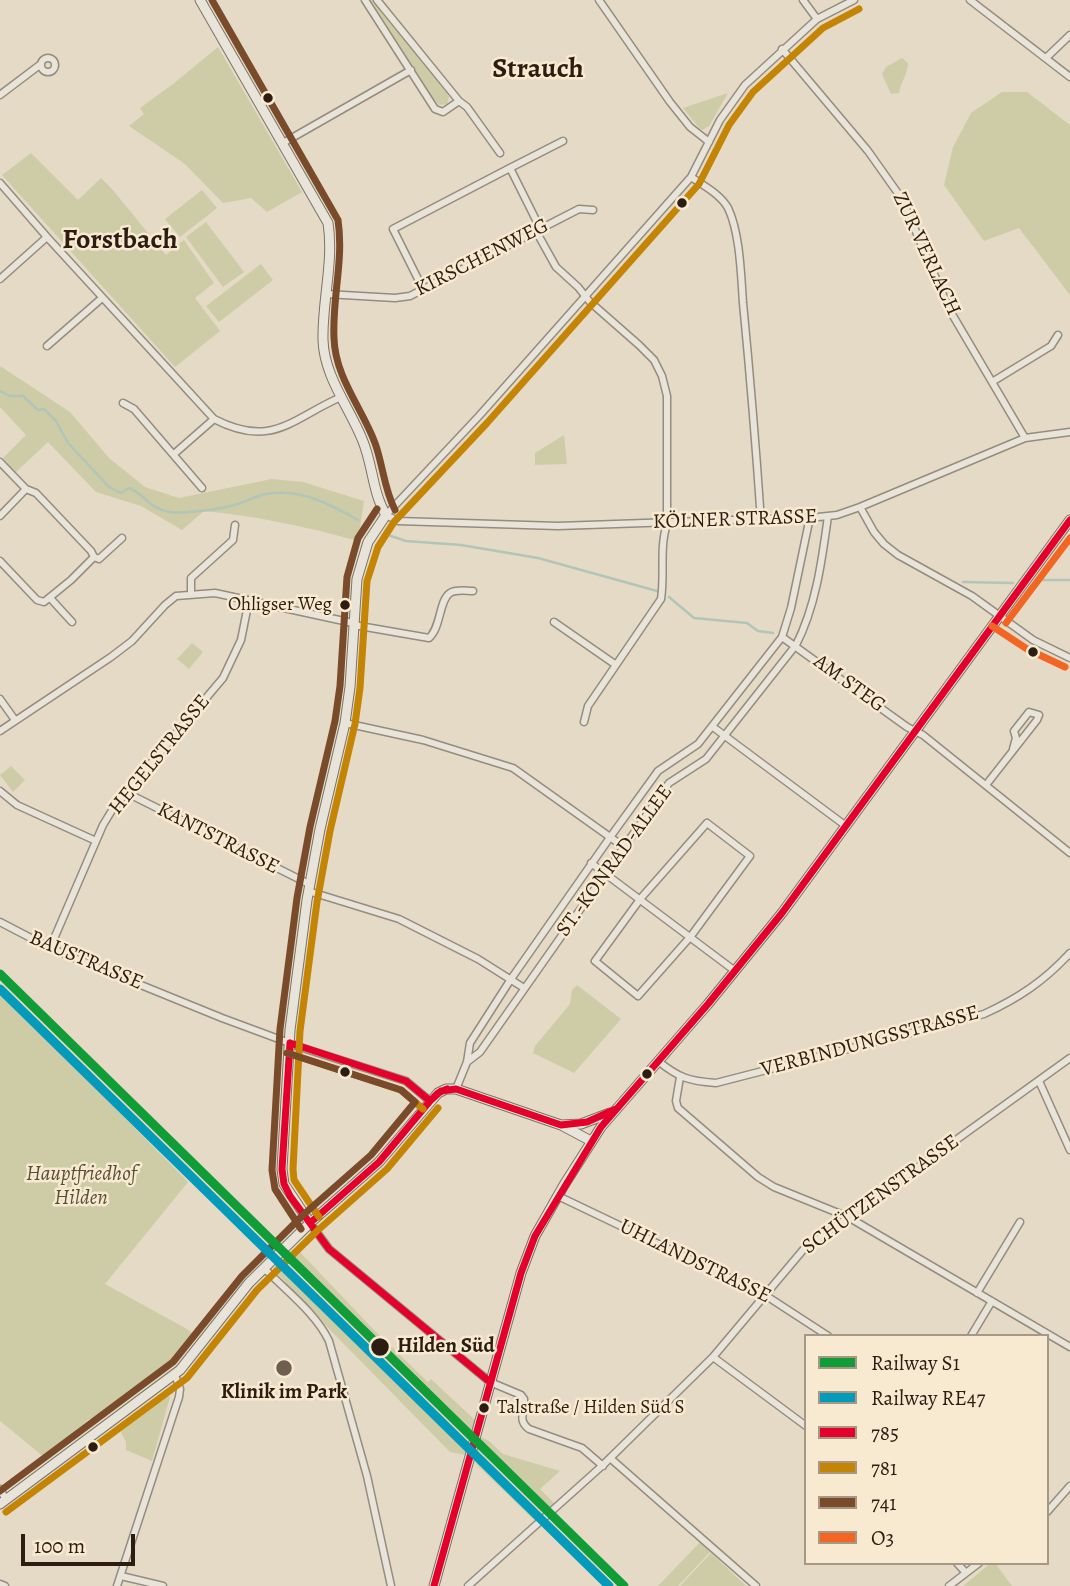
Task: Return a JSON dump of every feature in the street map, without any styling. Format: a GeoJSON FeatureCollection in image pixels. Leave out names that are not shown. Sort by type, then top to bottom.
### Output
{"type":"FeatureCollection","features":[{"type":"Feature","properties":{"kind":"main road"},"geometry":{"type":"LineString","coordinates":[[200,0],[328,223],[330,254],[323,341],[325,360],[363,439],[378,500],[386,516],[372,534],[363,554],[357,579],[345,723],[309,888],[290,1043],[282,1169],[284,1184],[290,1196],[310,1223]]}},
{"type":"Feature","properties":{"kind":"main road"},"geometry":{"type":"LineString","coordinates":[[434,1586],[521,1273],[535,1236],[558,1196],[591,1141],[735,971],[846,826],[1070,520]]}},
{"type":"Feature","properties":{"kind":"main road"},"geometry":{"type":"LineString","coordinates":[[3,1502],[186,1365],[236,1298],[310,1223],[385,1156],[441,1091],[456,1089],[561,1125],[591,1141]]}},
{"type":"Feature","properties":{"kind":"main road"},"geometry":{"type":"LineString","coordinates":[[561,1125],[581,1124],[615,1111]]}},
{"type":"Feature","properties":{"kind":"main road"},"geometry":{"type":"LineString","coordinates":[[581,1124],[589,1131],[591,1141]]}},
{"type":"Feature","properties":{"kind":"street"},"geometry":{"type":"LineString","coordinates":[[365,0],[439,111],[443,112],[459,101]]}},
{"type":"Feature","properties":{"kind":"street"},"geometry":{"type":"LineString","coordinates":[[377,0],[459,101],[467,107],[500,153]]}},
{"type":"Feature","properties":{"kind":"street"},"geometry":{"type":"LineString","coordinates":[[599,0],[670,102],[690,127],[709,142]]}},
{"type":"Feature","properties":{"kind":"street"},"geometry":{"type":"LineString","coordinates":[[803,0],[817,19]]}},
{"type":"Feature","properties":{"kind":"street"},"geometry":{"type":"LineString","coordinates":[[386,516],[479,416],[691,177],[735,96],[817,19],[854,0]]}},
{"type":"Feature","properties":{"kind":"street"},"geometry":{"type":"LineString","coordinates":[[970,0],[1070,77]]}},
{"type":"Feature","properties":{"kind":"street"},"geometry":{"type":"LineString","coordinates":[[1046,58],[1070,36]]}},
{"type":"Feature","properties":{"kind":"street","name":"ZUR VERLACH"},"geometry":{"type":"LineString","coordinates":[[782,50],[887,175],[905,204],[949,309],[1025,438]]}},
{"type":"Feature","properties":{"kind":"street"},"geometry":{"type":"LineString","coordinates":[[0,94],[41,64]]}},
{"type":"Feature","properties":{"kind":"street"},"geometry":{"type":"LineString","coordinates":[[282,143],[411,70]]}},
{"type":"Feature","properties":{"kind":"street"},"geometry":{"type":"LineString","coordinates":[[423,289],[393,229],[564,141]]}},
{"type":"Feature","properties":{"kind":"street"},"geometry":{"type":"LineString","coordinates":[[510,168],[553,264],[654,360],[667,396],[667,524],[663,538],[661,599],[588,706],[584,722]]}},
{"type":"Feature","properties":{"kind":"street"},"geometry":{"type":"LineString","coordinates":[[691,177],[718,196],[727,206],[732,220],[740,269],[753,403],[761,521]]}},
{"type":"Feature","properties":{"kind":"street"},"geometry":{"type":"LineString","coordinates":[[0,183],[214,419],[229,427],[259,433],[279,429],[341,397]]}},
{"type":"Feature","properties":{"kind":"street","name":"KIRSCHENWEG"},"geometry":{"type":"LineString","coordinates":[[326,294],[395,298],[410,296],[579,209],[593,209]]}},
{"type":"Feature","properties":{"kind":"street"},"geometry":{"type":"LineString","coordinates":[[0,279],[47,237]]}},
{"type":"Feature","properties":{"kind":"street"},"geometry":{"type":"LineString","coordinates":[[47,346],[102,298]]}},
{"type":"Feature","properties":{"kind":"street"},"geometry":{"type":"LineString","coordinates":[[992,382],[1051,346],[1058,335]]}},
{"type":"Feature","properties":{"kind":"street"},"geometry":{"type":"LineString","coordinates":[[123,403],[134,409],[202,488]]}},
{"type":"Feature","properties":{"kind":"street"},"geometry":{"type":"LineString","coordinates":[[174,454],[214,419]]}},
{"type":"Feature","properties":{"kind":"street","name":"KÖLNER STRASSE"},"geometry":{"type":"LineString","coordinates":[[386,516],[398,521],[558,526],[761,521],[828,516],[860,508],[1025,438],[1070,432]]}},
{"type":"Feature","properties":{"kind":"street"},"geometry":{"type":"LineString","coordinates":[[0,462],[26,489],[37,493],[94,557],[99,559],[122,538]]}},
{"type":"Feature","properties":{"kind":"street"},"geometry":{"type":"LineString","coordinates":[[0,516],[26,489]]}},
{"type":"Feature","properties":{"kind":"street"},"geometry":{"type":"LineString","coordinates":[[860,508],[874,532],[898,555],[954,585],[1032,640],[1070,658]]}},
{"type":"Feature","properties":{"kind":"street","name":"ST.-KONRAD-ALLEE"},"geometry":{"type":"LineString","coordinates":[[467,1062],[480,1052],[674,779],[703,762],[796,645],[807,625],[828,516]]}},
{"type":"Feature","properties":{"kind":"street","name":"ST.-KONRAD-ALLEE"},"geometry":{"type":"LineString","coordinates":[[456,1089],[467,1062],[470,1043],[591,863],[661,768],[698,744],[782,638],[810,517]]}},
{"type":"Feature","properties":{"kind":"street"},"geometry":{"type":"LineString","coordinates":[[191,593],[191,578],[233,540],[235,525]]}},
{"type":"Feature","properties":{"kind":"street"},"geometry":{"type":"LineString","coordinates":[[0,561],[37,600],[44,602],[51,599],[94,557]]}},
{"type":"Feature","properties":{"kind":"street"},"geometry":{"type":"LineString","coordinates":[[0,731],[132,641],[176,596],[215,593],[429,638],[434,632],[446,596],[454,591],[472,591]]}},
{"type":"Feature","properties":{"kind":"street"},"geometry":{"type":"LineString","coordinates":[[51,599],[72,622]]}},
{"type":"Feature","properties":{"kind":"street","name":"HEGELSTRASSE"},"geometry":{"type":"LineString","coordinates":[[50,948],[96,841],[114,807],[223,678],[241,640],[249,600]]}},
{"type":"Feature","properties":{"kind":"street"},"geometry":{"type":"LineString","coordinates":[[554,622],[616,665]]}},
{"type":"Feature","properties":{"kind":"street","name":"AM STEG"},"geometry":{"type":"LineString","coordinates":[[782,638],[796,645],[915,731],[1070,853]]}},
{"type":"Feature","properties":{"kind":"street"},"geometry":{"type":"LineString","coordinates":[[0,699],[15,720]]}},
{"type":"Feature","properties":{"kind":"street"},"geometry":{"type":"LineString","coordinates":[[986,785],[1039,715],[1030,712],[1014,731],[1016,738],[1013,749]]}},
{"type":"Feature","properties":{"kind":"street"},"geometry":{"type":"LineString","coordinates":[[345,723],[423,740],[513,768],[624,847]]}},
{"type":"Feature","properties":{"kind":"street"},"geometry":{"type":"LineString","coordinates":[[713,727],[846,826]]}},
{"type":"Feature","properties":{"kind":"street"},"geometry":{"type":"LineString","coordinates":[[0,791],[17,805],[96,841]]}},
{"type":"Feature","properties":{"kind":"street","name":"KANTSTRASSE"},"geometry":{"type":"LineString","coordinates":[[127,793],[309,888],[399,919],[478,959],[524,988]]}},
{"type":"Feature","properties":{"kind":"street"},"geometry":{"type":"LineString","coordinates":[[707,823],[750,856],[691,936],[638,996],[595,961],[641,898],[707,823]]}},
{"type":"Feature","properties":{"kind":"street"},"geometry":{"type":"LineString","coordinates":[[591,863],[735,971]]}},
{"type":"Feature","properties":{"kind":"street","name":"BAUSTRASSE"},"geometry":{"type":"LineString","coordinates":[[0,922],[50,948],[290,1043],[406,1081],[430,1101]]}},
{"type":"Feature","properties":{"kind":"street","name":"VERBINDUNGSSTRASSE"},"geometry":{"type":"LineString","coordinates":[[658,1061],[680,1077],[716,1083],[984,1014],[1017,999],[1053,971],[1070,953]]}},
{"type":"Feature","properties":{"kind":"street","name":"SCHÜTZENSTRASSE"},"geometry":{"type":"LineString","coordinates":[[468,1586],[603,1466],[713,1357],[803,1250],[1070,1058]]}},
{"type":"Feature","properties":{"kind":"street"},"geometry":{"type":"LineString","coordinates":[[680,1077],[676,1101],[678,1108],[758,1177],[774,1187],[848,1217],[1048,1334]]}},
{"type":"Feature","properties":{"kind":"street"},"geometry":{"type":"LineString","coordinates":[[1039,1081],[1070,1150]]}},
{"type":"Feature","properties":{"kind":"street","name":"UHLANDSTRASSE"},"geometry":{"type":"LineString","coordinates":[[558,1196],[765,1294],[825,1334]]}},
{"type":"Feature","properties":{"kind":"street"},"geometry":{"type":"LineString","coordinates":[[977,1293],[1020,1222]]}},
{"type":"Feature","properties":{"kind":"street"},"geometry":{"type":"LineString","coordinates":[[310,1223],[329,1249],[490,1382],[521,1395],[524,1399],[521,1420],[529,1429],[582,1448],[603,1466]]}},
{"type":"Feature","properties":{"kind":"street"},"geometry":{"type":"LineString","coordinates":[[264,1268],[305,1310],[329,1341],[367,1476],[391,1586]]}},
{"type":"Feature","properties":{"kind":"street"},"geometry":{"type":"LineString","coordinates":[[972,1334],[992,1301]]}},
{"type":"Feature","properties":{"kind":"street"},"geometry":{"type":"LineString","coordinates":[[1049,1335],[1070,1347]]}},
{"type":"Feature","properties":{"kind":"street"},"geometry":{"type":"LineString","coordinates":[[713,1357],[804,1425]]}},
{"type":"Feature","properties":{"kind":"street"},"geometry":{"type":"LineString","coordinates":[[117,1586],[179,1397],[180,1389],[175,1375]]}},
{"type":"Feature","properties":{"kind":"street"},"geometry":{"type":"LineString","coordinates":[[610,1458],[756,1586]]}},
{"type":"Feature","properties":{"kind":"street"},"geometry":{"type":"LineString","coordinates":[[1049,1510],[1070,1486]]}},
{"type":"Feature","properties":{"kind":"street"},"geometry":{"type":"LineString","coordinates":[[0,1489],[3,1502]]}},
{"type":"Feature","properties":{"kind":"street"},"geometry":{"type":"LineString","coordinates":[[959,1565],[966,1573]]}},
{"type":"Feature","properties":{"kind":"street"},"geometry":{"type":"LineString","coordinates":[[950,1586],[976,1565]]}},
{"type":"Feature","properties":{"kind":"street"},"geometry":{"type":"LineString","coordinates":[[121,1576],[163,1586]]}},
{"type":"Feature","properties":{"kind":"street"},"geometry":{"type":"LineString","coordinates":[[0,1584],[5,1586]]}},
{"type":"Feature","properties":{"kind":"green space"},"geometry":{"type":"Polygon","coordinates":[[[369,0],[374,0],[447,93],[447,104],[439,105],[431,96],[369,0]]]}},
{"type":"Feature","properties":{"kind":"green space"},"geometry":{"type":"Polygon","coordinates":[[[218,47],[302,192],[267,212],[251,198],[223,203],[185,164],[129,126],[144,114],[140,108],[218,47]]]}},
{"type":"Feature","properties":{"kind":"green space"},"geometry":{"type":"Polygon","coordinates":[[[902,58],[908,63],[907,70],[899,93],[891,94],[882,74],[886,67],[902,58]]]}},
{"type":"Feature","properties":{"kind":"green space"},"geometry":{"type":"Polygon","coordinates":[[[1002,92],[1027,92],[1070,125],[1070,295],[1019,228],[984,241],[944,185],[953,147],[971,113],[1002,92]]]}},
{"type":"Feature","properties":{"kind":"green space"},"geometry":{"type":"Polygon","coordinates":[[[728,93],[709,126],[702,130],[683,108],[728,93]]]}},
{"type":"Feature","properties":{"kind":"green space"},"geometry":{"type":"Polygon","coordinates":[[[31,153],[78,200],[101,178],[166,255],[184,240],[214,283],[195,298],[220,331],[175,367],[2,175],[31,153]]]}},
{"type":"Feature","properties":{"kind":"green space"},"geometry":{"type":"Polygon","coordinates":[[[202,190],[217,208],[180,237],[165,219],[202,190]]]}},
{"type":"Feature","properties":{"kind":"green space"},"geometry":{"type":"Polygon","coordinates":[[[206,222],[244,272],[223,287],[186,237],[206,222]]]}},
{"type":"Feature","properties":{"kind":"green space"},"geometry":{"type":"Polygon","coordinates":[[[261,264],[273,280],[219,322],[206,306],[261,264]]]}},
{"type":"Feature","properties":{"kind":"green space"},"geometry":{"type":"Polygon","coordinates":[[[0,366],[70,412],[109,458],[145,487],[179,498],[272,479],[303,482],[364,501],[358,541],[282,523],[204,511],[182,530],[141,506],[96,492],[48,442],[15,473],[3,458],[26,435],[0,407],[0,366]]]}},
{"type":"Feature","properties":{"kind":"green space"},"geometry":{"type":"Polygon","coordinates":[[[564,435],[567,464],[535,465],[535,453],[564,435]]]}},
{"type":"Feature","properties":{"kind":"green space"},"geometry":{"type":"Polygon","coordinates":[[[192,643],[203,652],[189,669],[177,659],[192,643]]]}},
{"type":"Feature","properties":{"kind":"green space"},"geometry":{"type":"Polygon","coordinates":[[[11,766],[25,780],[13,792],[0,775],[11,766]]]}},
{"type":"Feature","properties":{"kind":"green space"},"geometry":{"type":"Polygon","coordinates":[[[577,985],[621,1019],[574,1073],[533,1053],[535,1046],[570,1004],[572,990],[577,985]]]}},
{"type":"Feature","properties":{"kind":"green space","name":"Hauptfriedhof Hilden"},"geometry":{"type":"Polygon","coordinates":[[[0,991],[188,1182],[105,1284],[196,1336],[163,1373],[98,1422],[89,1419],[44,1457],[0,1421],[0,991]]]}},
{"type":"Feature","properties":{"kind":"green space"},"geometry":{"type":"Polygon","coordinates":[[[297,1249],[428,1382],[431,1379],[476,1421],[472,1436],[452,1417],[454,1414],[289,1256],[297,1249]]]}},
{"type":"Feature","properties":{"kind":"green space"},"geometry":{"type":"Polygon","coordinates":[[[281,1262],[444,1425],[447,1423],[468,1445],[465,1455],[450,1452],[333,1333],[276,1272],[281,1262]]]}},
{"type":"Feature","properties":{"kind":"green space"},"geometry":{"type":"Polygon","coordinates":[[[170,1397],[152,1461],[126,1450],[126,1442],[121,1432],[123,1428],[170,1397]]]}},
{"type":"Feature","properties":{"kind":"green space"},"geometry":{"type":"Polygon","coordinates":[[[481,1437],[503,1454],[560,1471],[540,1489],[554,1503],[548,1509],[478,1441],[481,1437]]]}},
{"type":"Feature","properties":{"kind":"green space"},"geometry":{"type":"Polygon","coordinates":[[[481,1457],[541,1516],[534,1520],[475,1463],[481,1457]]]}},
{"type":"Feature","properties":{"kind":"green space"},"geometry":{"type":"Polygon","coordinates":[[[702,1540],[712,1550],[678,1586],[658,1586],[702,1540]]]}},
{"type":"Feature","properties":{"kind":"green space"},"geometry":{"type":"Polygon","coordinates":[[[711,1553],[746,1586],[680,1586],[711,1553]]]}},
{"type":"Feature","properties":{"kind":"green space"},"geometry":{"type":"Polygon","coordinates":[[[989,1565],[996,1565],[1012,1586],[963,1586],[989,1565]]]}},
{"type":"Feature","properties":{"kind":"waterway"},"geometry":{"type":"LineString","coordinates":[[0,391],[10,396],[23,396],[38,410],[44,409],[56,421],[68,443],[109,487],[121,493],[129,488],[162,510],[212,510],[266,494],[291,493],[326,503],[358,520]]}},
{"type":"Feature","properties":{"kind":"waterway"},"geometry":{"type":"LineString","coordinates":[[385,534],[406,541],[461,545],[538,558],[657,591]]}},
{"type":"Feature","properties":{"kind":"waterway"},"geometry":{"type":"LineString","coordinates":[[1040,580],[1070,580]]}},
{"type":"Feature","properties":{"kind":"waterway"},"geometry":{"type":"LineString","coordinates":[[963,582],[1013,583]]}},
{"type":"Feature","properties":{"kind":"waterway"},"geometry":{"type":"LineString","coordinates":[[669,597],[694,618],[747,623],[758,631],[773,633]]}},
{"type":"Feature","properties":{"kind":"rail line","name":"S1"},"geometry":{"type":"LineString","coordinates":[[0,974],[624,1586]]}},
{"type":"Feature","properties":{"kind":"rail line","name":"RE47"},"geometry":{"type":"LineString","coordinates":[[0,989],[609,1586]]}},
{"type":"Feature","properties":{"kind":"transit line","name":"741"},"geometry":{"type":"LineString","coordinates":[[212,0],[338,220],[340,250],[334,323],[336,352],[344,379],[375,443],[388,494],[395,510]]}},
{"type":"Feature","properties":{"kind":"transit line","name":"781"},"geometry":{"type":"LineString","coordinates":[[319,1217],[294,1180],[300,1031],[317,902],[330,831],[355,724],[367,581],[378,547],[394,522],[487,423],[699,184],[729,125],[753,92],[823,28],[859,9]]}},
{"type":"Feature","properties":{"kind":"transit line","name":"741"},"geometry":{"type":"LineString","coordinates":[[301,1229],[275,1189],[272,1170],[280,1029],[297,898],[310,827],[335,721],[347,577],[358,538],[377,509]]}},
{"type":"Feature","properties":{"kind":"transit line","name":"785"},"geometry":{"type":"LineString","coordinates":[[434,1586],[521,1273],[535,1236],[601,1127],[708,1004],[782,913],[1070,520]]}},
{"type":"Feature","properties":{"kind":"transit line","name":"O3"},"geometry":{"type":"LineString","coordinates":[[1006,623],[1070,538]]}},
{"type":"Feature","properties":{"kind":"transit line","name":"O3"},"geometry":{"type":"LineString","coordinates":[[992,626],[1027,649],[1065,667]]}},
{"type":"Feature","properties":{"kind":"transit line","name":"785"},"geometry":{"type":"LineString","coordinates":[[290,1043],[282,1169],[284,1184],[290,1196],[329,1249],[490,1382]]}},
{"type":"Feature","properties":{"kind":"transit line","name":"785"},"geometry":{"type":"LineString","coordinates":[[290,1043],[406,1081],[430,1101]]}},
{"type":"Feature","properties":{"kind":"transit line","name":"781"},"geometry":{"type":"LineString","coordinates":[[287,1053],[401,1090],[423,1109]]}},
{"type":"Feature","properties":{"kind":"transit line","name":"741"},"geometry":{"type":"LineString","coordinates":[[0,1491],[173,1362],[242,1276],[303,1215],[371,1155],[415,1102],[401,1090],[287,1053]]}},
{"type":"Feature","properties":{"kind":"transit line","name":"785"},"geometry":{"type":"LineString","coordinates":[[310,1223],[379,1162],[430,1101],[447,1089]]}},
{"type":"Feature","properties":{"kind":"transit line","name":"785"},"geometry":{"type":"LineString","coordinates":[[430,1101],[441,1091],[456,1089],[561,1125],[587,1122],[616,1109]]}},
{"type":"Feature","properties":{"kind":"transit line","name":"781"},"geometry":{"type":"LineString","coordinates":[[6,1512],[187,1378],[257,1290],[317,1231],[387,1169],[438,1108]]}},
{"type":"Feature","properties":{"kind":"place","name":"Ohligser Weg"},"geometry":{"type":"Point","coordinates":[345,605]}},
{"type":"Feature","properties":{"kind":"place","name":"Hilden Süd"},"geometry":{"type":"Point","coordinates":[380,1347]}},
{"type":"Feature","properties":{"kind":"place","name":"Klinik im Park"},"geometry":{"type":"Point","coordinates":[284,1368]}},
{"type":"Feature","properties":{"kind":"place","name":"Talstraße / Hilden Süd S"},"geometry":{"type":"Point","coordinates":[484,1408]}},
{"type":"Feature","properties":{"kind":"district","name":"Strauch"},"geometry":{"type":"Point","coordinates":[538,70]}},
{"type":"Feature","properties":{"kind":"district","name":"Forstbach"},"geometry":{"type":"Point","coordinates":[120,241]}}]}
